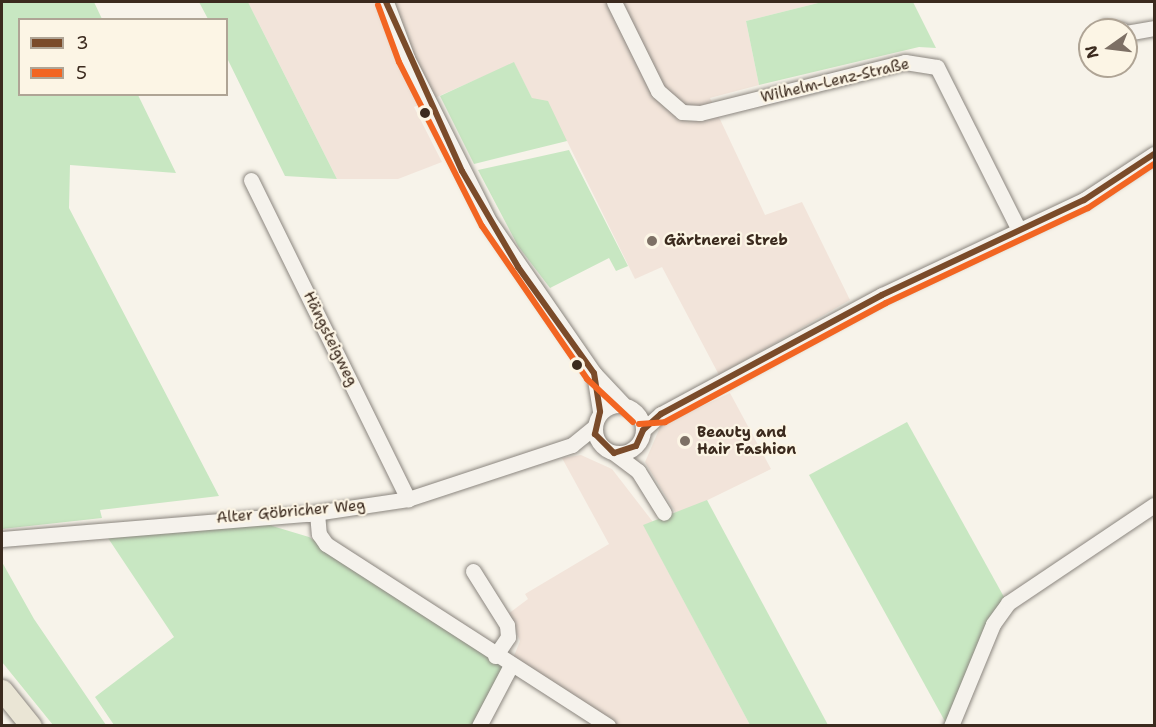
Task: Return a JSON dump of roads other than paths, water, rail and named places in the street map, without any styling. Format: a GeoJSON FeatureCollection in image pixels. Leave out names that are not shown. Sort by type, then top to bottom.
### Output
{"type":"FeatureCollection","features":[{"type":"Feature","properties":{"kind":"highway"},"geometry":{"type":"LineString","coordinates":[[2,690],[31,726]]}},
{"type":"Feature","properties":{"kind":"street"},"geometry":{"type":"LineString","coordinates":[[386,2],[462,171],[518,267],[594,373],[641,422]]}},
{"type":"Feature","properties":{"kind":"street","name":"Wilhelm-Lenz-Straße"},"geometry":{"type":"LineString","coordinates":[[614,2],[658,91],[682,112],[700,113],[906,62],[938,67],[1019,230]]}},
{"type":"Feature","properties":{"kind":"street"},"geometry":{"type":"LineString","coordinates":[[1138,31],[1155,28]]}},
{"type":"Feature","properties":{"kind":"street"},"geometry":{"type":"LineString","coordinates":[[641,422],[661,414],[882,295],[1115,184],[1155,154]]}},
{"type":"Feature","properties":{"kind":"street","name":"Hängsteigweg"},"geometry":{"type":"LineString","coordinates":[[250,180],[408,499]]}},
{"type":"Feature","properties":{"kind":"street"},"geometry":{"type":"LineString","coordinates":[[594,373],[597,420],[608,450],[638,471],[664,513]]}},
{"type":"Feature","properties":{"kind":"street"},"geometry":{"type":"LineString","coordinates":[[597,420],[623,405]]}},
{"type":"Feature","properties":{"kind":"street","name":"Alter Göbricher Weg"},"geometry":{"type":"LineString","coordinates":[[572,445],[597,420]]}},
{"type":"Feature","properties":{"kind":"street"},"geometry":{"type":"LineString","coordinates":[[638,471],[636,446],[641,422]]}},
{"type":"Feature","properties":{"kind":"street","name":"Alter Göbricher Weg"},"geometry":{"type":"LineString","coordinates":[[2,539],[317,513],[408,499],[572,445],[608,450]]}},
{"type":"Feature","properties":{"kind":"street"},"geometry":{"type":"LineString","coordinates":[[608,450],[636,446]]}},
{"type":"Feature","properties":{"kind":"street"},"geometry":{"type":"LineString","coordinates":[[951,726],[993,624],[1008,603],[1155,505]]}},
{"type":"Feature","properties":{"kind":"street"},"geometry":{"type":"LineString","coordinates":[[317,513],[319,534],[326,544],[495,656],[608,726]]}},
{"type":"Feature","properties":{"kind":"street"},"geometry":{"type":"LineString","coordinates":[[473,572],[507,625],[508,637],[495,656]]}},
{"type":"Feature","properties":{"kind":"street"},"geometry":{"type":"LineString","coordinates":[[479,726],[510,665]]}},
{"type":"Feature","properties":{"kind":"place","name":"Gärtnerei Streb"},"geometry":{"type":"Point","coordinates":[652,241]}},
{"type":"Feature","properties":{"kind":"place","name":"Beauty and Hair Fashion"},"geometry":{"type":"Point","coordinates":[685,441]}}]}
